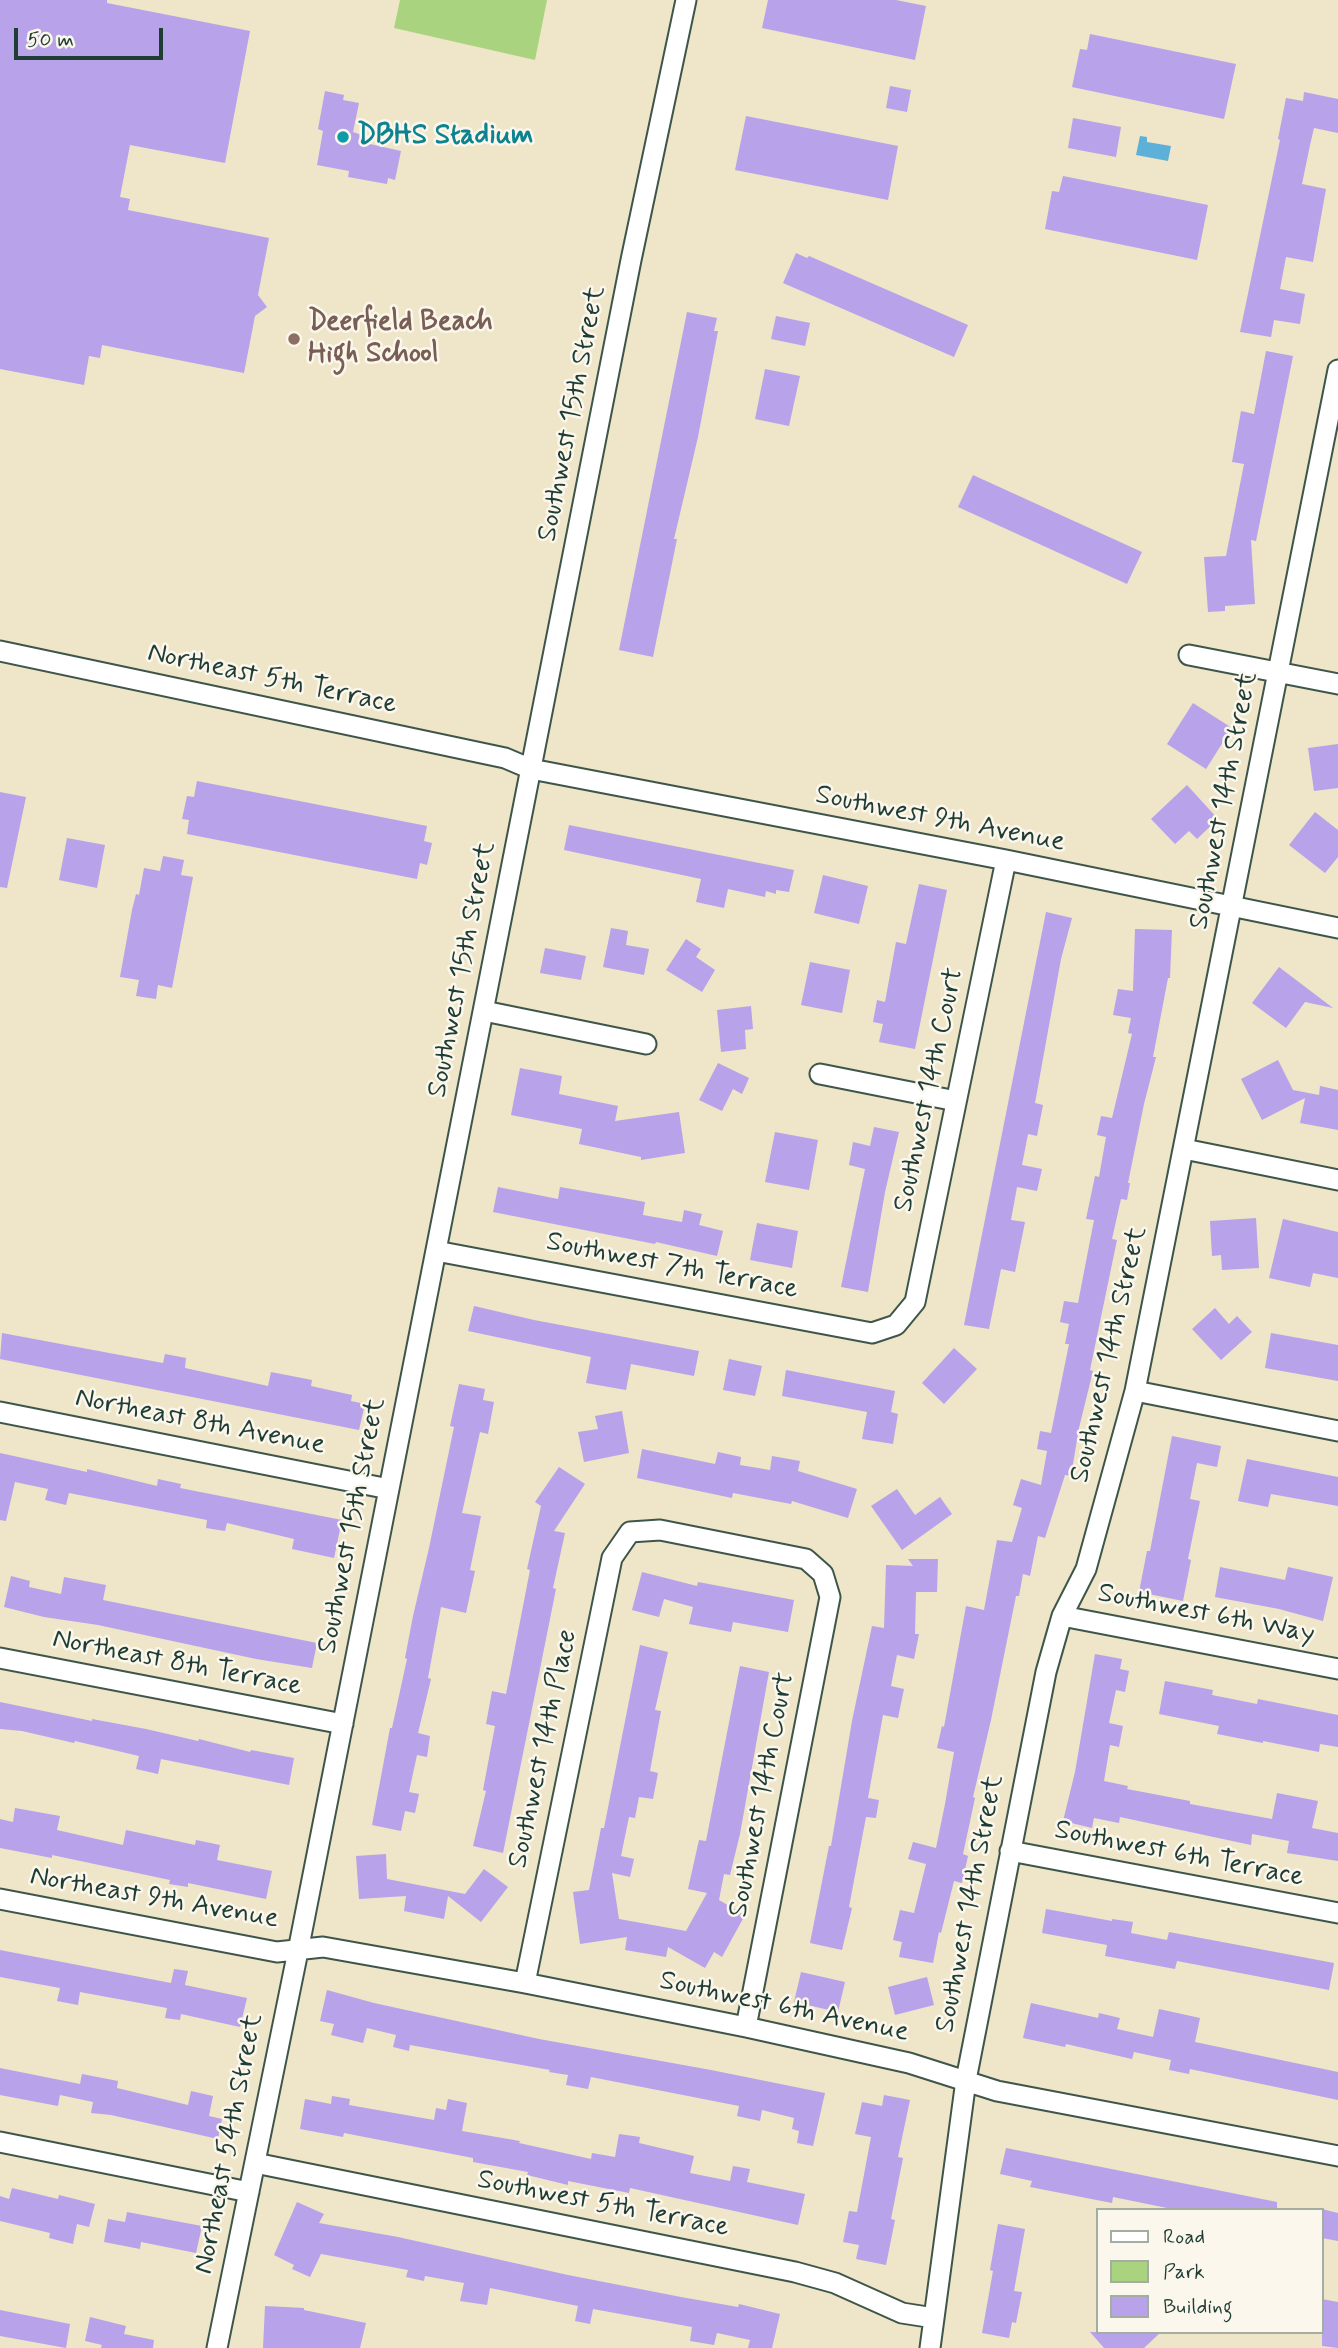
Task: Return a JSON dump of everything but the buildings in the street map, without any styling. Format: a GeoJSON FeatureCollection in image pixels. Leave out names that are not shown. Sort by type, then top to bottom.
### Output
{"type":"FeatureCollection","features":[{"type":"Feature","properties":{"kind":"street","name":"Southwest 15th Street"},"geometry":{"type":"LineString","coordinates":[[298,1951],[631,260],[686,0]]}},
{"type":"Feature","properties":{"kind":"street","name":"Southwest 14th Street"},"geometry":{"type":"LineString","coordinates":[[930,2348],[965,2080],[1046,1672],[1062,1616],[1086,1569],[1135,1391],[1278,673],[1331,445],[1338,370]]}},
{"type":"Feature","properties":{"kind":"street","name":"Northeast 5th Terrace"},"geometry":{"type":"LineString","coordinates":[[0,651],[505,758],[531,769]]}},
{"type":"Feature","properties":{"kind":"street"},"geometry":{"type":"LineString","coordinates":[[1189,655],[1338,684]]}},
{"type":"Feature","properties":{"kind":"street","name":"Southwest 9th Avenue"},"geometry":{"type":"LineString","coordinates":[[531,769],[1006,860],[1338,928]]}},
{"type":"Feature","properties":{"kind":"street","name":"Southwest 14th Court"},"geometry":{"type":"LineString","coordinates":[[896,1325],[915,1302],[1006,860]]}},
{"type":"Feature","properties":{"kind":"street"},"geometry":{"type":"LineString","coordinates":[[484,1012],[646,1044]]}},
{"type":"Feature","properties":{"kind":"street"},"geometry":{"type":"LineString","coordinates":[[820,1074],[956,1101]]}},
{"type":"Feature","properties":{"kind":"street"},"geometry":{"type":"LineString","coordinates":[[1184,1149],[1338,1180]]}},
{"type":"Feature","properties":{"kind":"street","name":"Southwest 7th Terrace"},"geometry":{"type":"LineString","coordinates":[[436,1251],[872,1333],[896,1325]]}},
{"type":"Feature","properties":{"kind":"street"},"geometry":{"type":"LineString","coordinates":[[1135,1391],[1338,1430]]}},
{"type":"Feature","properties":{"kind":"street","name":"Northeast 8th Avenue"},"geometry":{"type":"LineString","coordinates":[[0,1412],[389,1489]]}},
{"type":"Feature","properties":{"kind":"street","name":"Southwest 14th Court"},"geometry":{"type":"LineString","coordinates":[[631,1532],[660,1530],[806,1559],[823,1574],[830,1597],[746,2027]]}},
{"type":"Feature","properties":{"kind":"street","name":"Southwest 14th Place"},"geometry":{"type":"LineString","coordinates":[[525,1983],[612,1558],[631,1532]]}},
{"type":"Feature","properties":{"kind":"street","name":"Southwest 6th Way"},"geometry":{"type":"LineString","coordinates":[[1062,1616],[1338,1669]]}},
{"type":"Feature","properties":{"kind":"street","name":"Northeast 8th Terrace"},"geometry":{"type":"LineString","coordinates":[[0,1658],[343,1724]]}},
{"type":"Feature","properties":{"kind":"street","name":"Southwest 6th Terrace"},"geometry":{"type":"LineString","coordinates":[[1010,1851],[1338,1913]]}},
{"type":"Feature","properties":{"kind":"street","name":"Northeast 9th Avenue"},"geometry":{"type":"LineString","coordinates":[[0,1899],[270,1951],[298,1951]]}},
{"type":"Feature","properties":{"kind":"street","name":"Southwest 6th Avenue"},"geometry":{"type":"LineString","coordinates":[[298,1951],[323,1947],[525,1983],[909,2063],[997,2091],[1338,2156]]}},
{"type":"Feature","properties":{"kind":"street","name":"Northeast 54th Street"},"geometry":{"type":"LineString","coordinates":[[217,2348],[298,1951]]}},
{"type":"Feature","properties":{"kind":"street"},"geometry":{"type":"LineString","coordinates":[[0,2142],[249,2192]]}},
{"type":"Feature","properties":{"kind":"street","name":"Southwest 5th Terrace"},"geometry":{"type":"LineString","coordinates":[[255,2163],[794,2272],[835,2283],[902,2314],[934,2318]]}},
{"type":"Feature","properties":{"kind":"green space"},"geometry":{"type":"Polygon","coordinates":[[[400,0],[547,0],[535,60],[394,28],[400,0]]]}},
{"type":"Feature","properties":{"kind":"water"},"geometry":{"type":"Polygon","coordinates":[[[1140,136],[1147,137],[1147,142],[1171,146],[1168,161],[1136,155],[1140,136]]]}},
{"type":"Feature","properties":{"kind":"place","name":"DBHS Stadium"},"geometry":{"type":"Point","coordinates":[343,137]}},
{"type":"Feature","properties":{"kind":"place","name":"Deerfield Beach High School"},"geometry":{"type":"Point","coordinates":[294,339]}}]}
